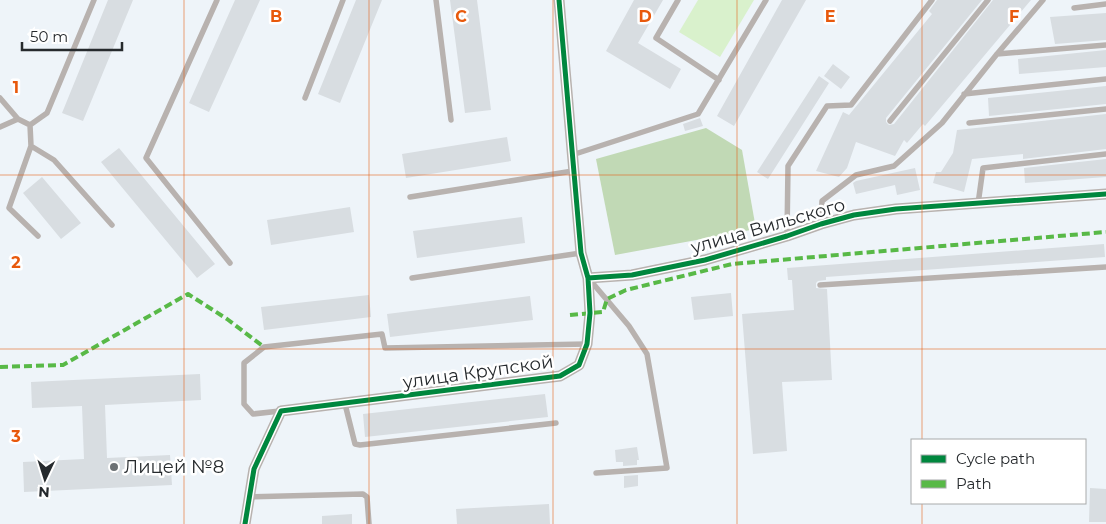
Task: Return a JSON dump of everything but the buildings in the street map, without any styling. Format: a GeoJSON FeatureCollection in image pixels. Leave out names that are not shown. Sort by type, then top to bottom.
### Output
{"type":"FeatureCollection","features":[{"type":"Feature","properties":{"kind":"street","name":"улица Крупской"},"geometry":{"type":"LineString","coordinates":[[281,411],[560,376],[579,365],[587,344],[590,313],[588,278],[581,253],[559,0]]}},
{"type":"Feature","properties":{"kind":"street","name":"улица Вильского"},"geometry":{"type":"LineString","coordinates":[[588,278],[632,275],[705,260],[854,215],[896,209],[1106,194]]}},
{"type":"Feature","properties":{"kind":"street"},"geometry":{"type":"LineString","coordinates":[[246,524],[254,468],[281,411]]}},
{"type":"Feature","properties":{"kind":"lane"},"geometry":{"type":"LineString","coordinates":[[30,126],[47,113],[94,0]]}},
{"type":"Feature","properties":{"kind":"lane"},"geometry":{"type":"LineString","coordinates":[[217,0],[146,158],[230,263]]}},
{"type":"Feature","properties":{"kind":"lane"},"geometry":{"type":"LineString","coordinates":[[304,98],[343,0]]}},
{"type":"Feature","properties":{"kind":"lane"},"geometry":{"type":"LineString","coordinates":[[436,0],[450,120]]}},
{"type":"Feature","properties":{"kind":"lane"},"geometry":{"type":"LineString","coordinates":[[678,0],[656,38],[719,80]]}},
{"type":"Feature","properties":{"kind":"lane"},"geometry":{"type":"LineString","coordinates":[[572,155],[698,114],[766,0]]}},
{"type":"Feature","properties":{"kind":"lane"},"geometry":{"type":"LineString","coordinates":[[787,236],[788,166],[827,106],[850,105],[932,0]]}},
{"type":"Feature","properties":{"kind":"lane"},"geometry":{"type":"LineString","coordinates":[[890,121],[988,0]]}},
{"type":"Feature","properties":{"kind":"lane"},"geometry":{"type":"LineString","coordinates":[[821,224],[822,201],[856,175],[894,166],[942,123],[1043,0]]}},
{"type":"Feature","properties":{"kind":"lane"},"geometry":{"type":"LineString","coordinates":[[1074,8],[1106,4]]}},
{"type":"Feature","properties":{"kind":"lane"},"geometry":{"type":"LineString","coordinates":[[997,54],[1106,46]]}},
{"type":"Feature","properties":{"kind":"lane"},"geometry":{"type":"LineString","coordinates":[[964,94],[1106,79]]}},
{"type":"Feature","properties":{"kind":"lane"},"geometry":{"type":"LineString","coordinates":[[0,98],[18,119],[30,126]]}},
{"type":"Feature","properties":{"kind":"lane"},"geometry":{"type":"LineString","coordinates":[[969,124],[1106,109]]}},
{"type":"Feature","properties":{"kind":"lane"},"geometry":{"type":"LineString","coordinates":[[0,127],[18,119]]}},
{"type":"Feature","properties":{"kind":"lane"},"geometry":{"type":"LineString","coordinates":[[30,126],[31,146],[9,208],[38,236]]}},
{"type":"Feature","properties":{"kind":"lane"},"geometry":{"type":"LineString","coordinates":[[31,146],[54,160],[112,225]]}},
{"type":"Feature","properties":{"kind":"lane"},"geometry":{"type":"LineString","coordinates":[[978,204],[983,168],[1106,154]]}},
{"type":"Feature","properties":{"kind":"lane"},"geometry":{"type":"LineString","coordinates":[[410,197],[573,171]]}},
{"type":"Feature","properties":{"kind":"lane"},"geometry":{"type":"LineString","coordinates":[[412,278],[581,253]]}},
{"type":"Feature","properties":{"kind":"lane"},"geometry":{"type":"LineString","coordinates":[[820,285],[1106,267]]}},
{"type":"Feature","properties":{"kind":"lane"},"geometry":{"type":"LineString","coordinates":[[588,278],[630,326],[647,354],[667,468],[596,473]]}},
{"type":"Feature","properties":{"kind":"lane"},"geometry":{"type":"LineString","coordinates":[[281,411],[253,414],[244,404],[244,363],[264,347],[382,334],[385,348],[587,344]]}},
{"type":"Feature","properties":{"kind":"lane"},"geometry":{"type":"LineString","coordinates":[[345,404],[355,444],[360,445],[556,423]]}},
{"type":"Feature","properties":{"kind":"lane"},"geometry":{"type":"LineString","coordinates":[[249,497],[363,494],[368,497],[369,524]]}},
{"type":"Feature","properties":{"kind":"green space"},"geometry":{"type":"Polygon","coordinates":[[[698,0],[754,0],[720,57],[679,32],[698,0]]]}},
{"type":"Feature","properties":{"kind":"green space"},"geometry":{"type":"Polygon","coordinates":[[[706,128],[742,150],[756,229],[615,255],[596,159],[706,128]]]}},
{"type":"Feature","properties":{"kind":"marked path"},"geometry":{"type":"LineString","coordinates":[[570,315],[603,312],[607,299],[626,290],[732,264],[1106,232]]}},
{"type":"Feature","properties":{"kind":"marked path"},"geometry":{"type":"LineString","coordinates":[[0,367],[63,365],[188,294],[227,319],[264,347]]}},
{"type":"Feature","properties":{"kind":"cycle path"},"geometry":{"type":"LineString","coordinates":[[245,524],[254,469],[281,411],[560,376],[579,365],[587,344],[590,313],[588,278],[581,253],[559,0]]}},
{"type":"Feature","properties":{"kind":"cycle path"},"geometry":{"type":"LineString","coordinates":[[588,278],[632,275],[705,260],[854,215],[896,209],[1106,194]]}},
{"type":"Feature","properties":{"kind":"place","name":"Лицей №8"},"geometry":{"type":"Point","coordinates":[114,467]}}]}
